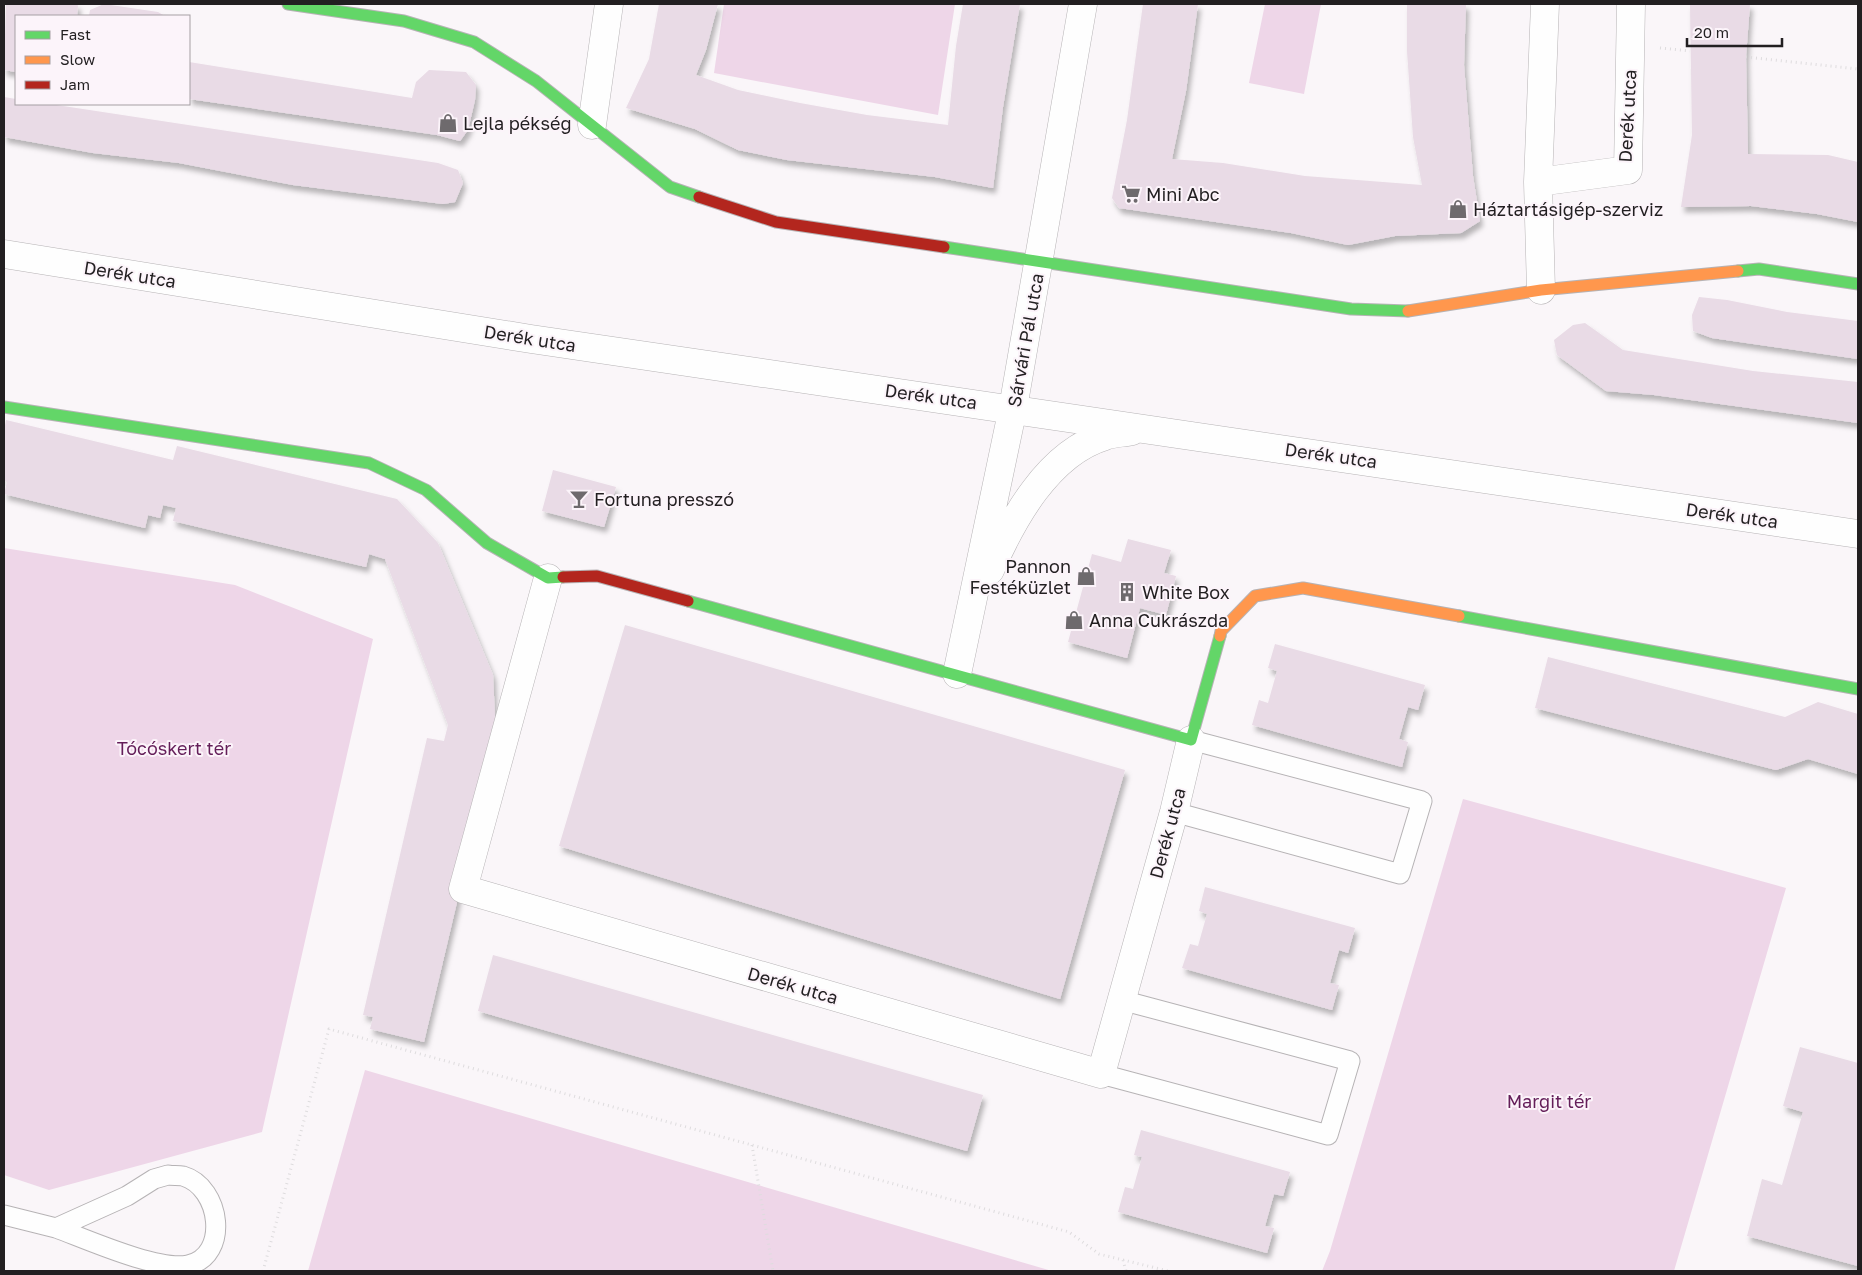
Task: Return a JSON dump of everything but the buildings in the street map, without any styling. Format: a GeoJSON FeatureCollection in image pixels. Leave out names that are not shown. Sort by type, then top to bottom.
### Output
{"type":"FeatureCollection","features":[{"type":"Feature","properties":{"kind":"street"},"geometry":{"type":"LineString","coordinates":[[288,4],[404,21],[474,42],[536,81],[670,187],[776,222],[1350,309],[1409,311],[1541,290],[1759,269],[1858,284]]}},
{"type":"Feature","properties":{"kind":"street"},"geometry":{"type":"LineString","coordinates":[[592,125],[609,4]]}},
{"type":"Feature","properties":{"kind":"street","name":"Sárvári Pál utca"},"geometry":{"type":"LineString","coordinates":[[957,674],[1013,408],[1083,4]]}},
{"type":"Feature","properties":{"kind":"street"},"geometry":{"type":"LineString","coordinates":[[1541,290],[1538,182],[1544,4]]}},
{"type":"Feature","properties":{"kind":"street","name":"Derék utca"},"geometry":{"type":"LineString","coordinates":[[1538,182],[1628,170],[1631,4]]}},
{"type":"Feature","properties":{"kind":"street","name":"Derék utca"},"geometry":{"type":"LineString","coordinates":[[4,254],[521,337],[1858,534]]}},
{"type":"Feature","properties":{"kind":"street"},"geometry":{"type":"LineString","coordinates":[[4,407],[369,463],[426,490],[487,543],[548,578],[597,576],[1191,740]]}},
{"type":"Feature","properties":{"kind":"street"},"geometry":{"type":"LineString","coordinates":[[968,620],[1012,526],[1030,495],[1046,477],[1082,447],[1104,436],[1148,428]]}},
{"type":"Feature","properties":{"kind":"street","name":"Derék utca"},"geometry":{"type":"LineString","coordinates":[[548,578],[463,889],[1101,1074],[1174,812],[1191,740],[1221,631],[1255,596],[1303,588],[1858,690]]}},
{"type":"Feature","properties":{"kind":"lane"},"geometry":{"type":"LineString","coordinates":[[1174,812],[1400,874],[1422,800],[1191,740]]}},
{"type":"Feature","properties":{"kind":"lane"},"geometry":{"type":"LineString","coordinates":[[1101,1074],[1328,1134],[1350,1061],[1121,1000]]}},
{"type":"Feature","properties":{"kind":"lane"},"geometry":{"type":"LineString","coordinates":[[4,1215],[56,1228],[132,1255],[175,1265],[189,1265],[204,1256],[213,1242],[216,1226],[215,1210],[208,1195],[197,1184],[183,1176],[168,1175],[154,1179],[128,1196],[56,1228]]}},
{"type":"Feature","properties":{"kind":"path"},"geometry":{"type":"LineString","coordinates":[[1746,57],[1858,69]]}},
{"type":"Feature","properties":{"kind":"path"},"geometry":{"type":"LineString","coordinates":[[263,1271],[329,1029],[1069,1232],[1099,1254],[1168,1271]]}},
{"type":"Feature","properties":{"kind":"path"},"geometry":{"type":"LineString","coordinates":[[752,1145],[773,1271]]}},
{"type":"Feature","properties":{"kind":"path"},"geometry":{"type":"LineString","coordinates":[[1123,1260],[1126,1271]]}},
{"type":"Feature","properties":{"kind":"green space"},"geometry":{"type":"Polygon","coordinates":[[[724,4],[955,4],[938,115],[714,73],[724,4]]]}},
{"type":"Feature","properties":{"kind":"green space"},"geometry":{"type":"Polygon","coordinates":[[[1265,4],[1321,4],[1304,94],[1249,83],[1265,4]]]}},
{"type":"Feature","properties":{"kind":"green space","name":"Tócóskert tér"},"geometry":{"type":"Polygon","coordinates":[[[4,548],[235,585],[373,639],[262,1132],[49,1190],[4,1175],[4,548]]]}},
{"type":"Feature","properties":{"kind":"green space","name":"Margit tér"},"geometry":{"type":"Polygon","coordinates":[[[1463,799],[1786,888],[1674,1271],[1322,1271],[1330,1251],[1463,799]]]}},
{"type":"Feature","properties":{"kind":"green space"},"geometry":{"type":"Polygon","coordinates":[[[365,1070],[1052,1271],[308,1271],[365,1070]]]}},
{"type":"Feature","properties":{"kind":"traffic: fast"},"geometry":{"type":"LineString","coordinates":[[288,4],[404,21],[474,42],[536,81],[670,187],[699,197]]}},
{"type":"Feature","properties":{"kind":"traffic: fast"},"geometry":{"type":"LineString","coordinates":[[944,247],[1351,309],[1408,311]]}},
{"type":"Feature","properties":{"kind":"traffic: fast"},"geometry":{"type":"LineString","coordinates":[[1738,271],[1759,269],[1858,284]]}},
{"type":"Feature","properties":{"kind":"traffic: fast"},"geometry":{"type":"LineString","coordinates":[[4,407],[369,463],[426,490],[487,543],[548,578],[563,577]]}},
{"type":"Feature","properties":{"kind":"traffic: fast"},"geometry":{"type":"LineString","coordinates":[[688,601],[1191,740],[1220,636]]}},
{"type":"Feature","properties":{"kind":"traffic: fast"},"geometry":{"type":"LineString","coordinates":[[1459,616],[1858,689]]}},
{"type":"Feature","properties":{"kind":"traffic: slow"},"geometry":{"type":"LineString","coordinates":[[1408,311],[1541,290],[1738,271]]}},
{"type":"Feature","properties":{"kind":"traffic: slow"},"geometry":{"type":"LineString","coordinates":[[1220,636],[1221,631],[1255,596],[1303,588],[1459,616]]}},
{"type":"Feature","properties":{"kind":"traffic: jam"},"geometry":{"type":"LineString","coordinates":[[699,197],[776,222],[944,247]]}},
{"type":"Feature","properties":{"kind":"traffic: jam"},"geometry":{"type":"LineString","coordinates":[[563,577],[597,576],[688,601]]}},
{"type":"Feature","properties":{"kind":"place","name":"Lejla pékség"},"geometry":{"type":"Point","coordinates":[448,123]}},
{"type":"Feature","properties":{"kind":"place","name":"Mini Abc"},"geometry":{"type":"Point","coordinates":[1131,194]}},
{"type":"Feature","properties":{"kind":"place","name":"Háztartásigép-szerviz"},"geometry":{"type":"Point","coordinates":[1458,209]}},
{"type":"Feature","properties":{"kind":"place","name":"Fortuna presszó"},"geometry":{"type":"Point","coordinates":[579,499]}},
{"type":"Feature","properties":{"kind":"place","name":"Pannon Festéküzlet"},"geometry":{"type":"Point","coordinates":[1086,576]}},
{"type":"Feature","properties":{"kind":"place","name":"White Box"},"geometry":{"type":"Point","coordinates":[1127,592]}},
{"type":"Feature","properties":{"kind":"place","name":"Anna Cukrászda"},"geometry":{"type":"Point","coordinates":[1074,620]}}]}
